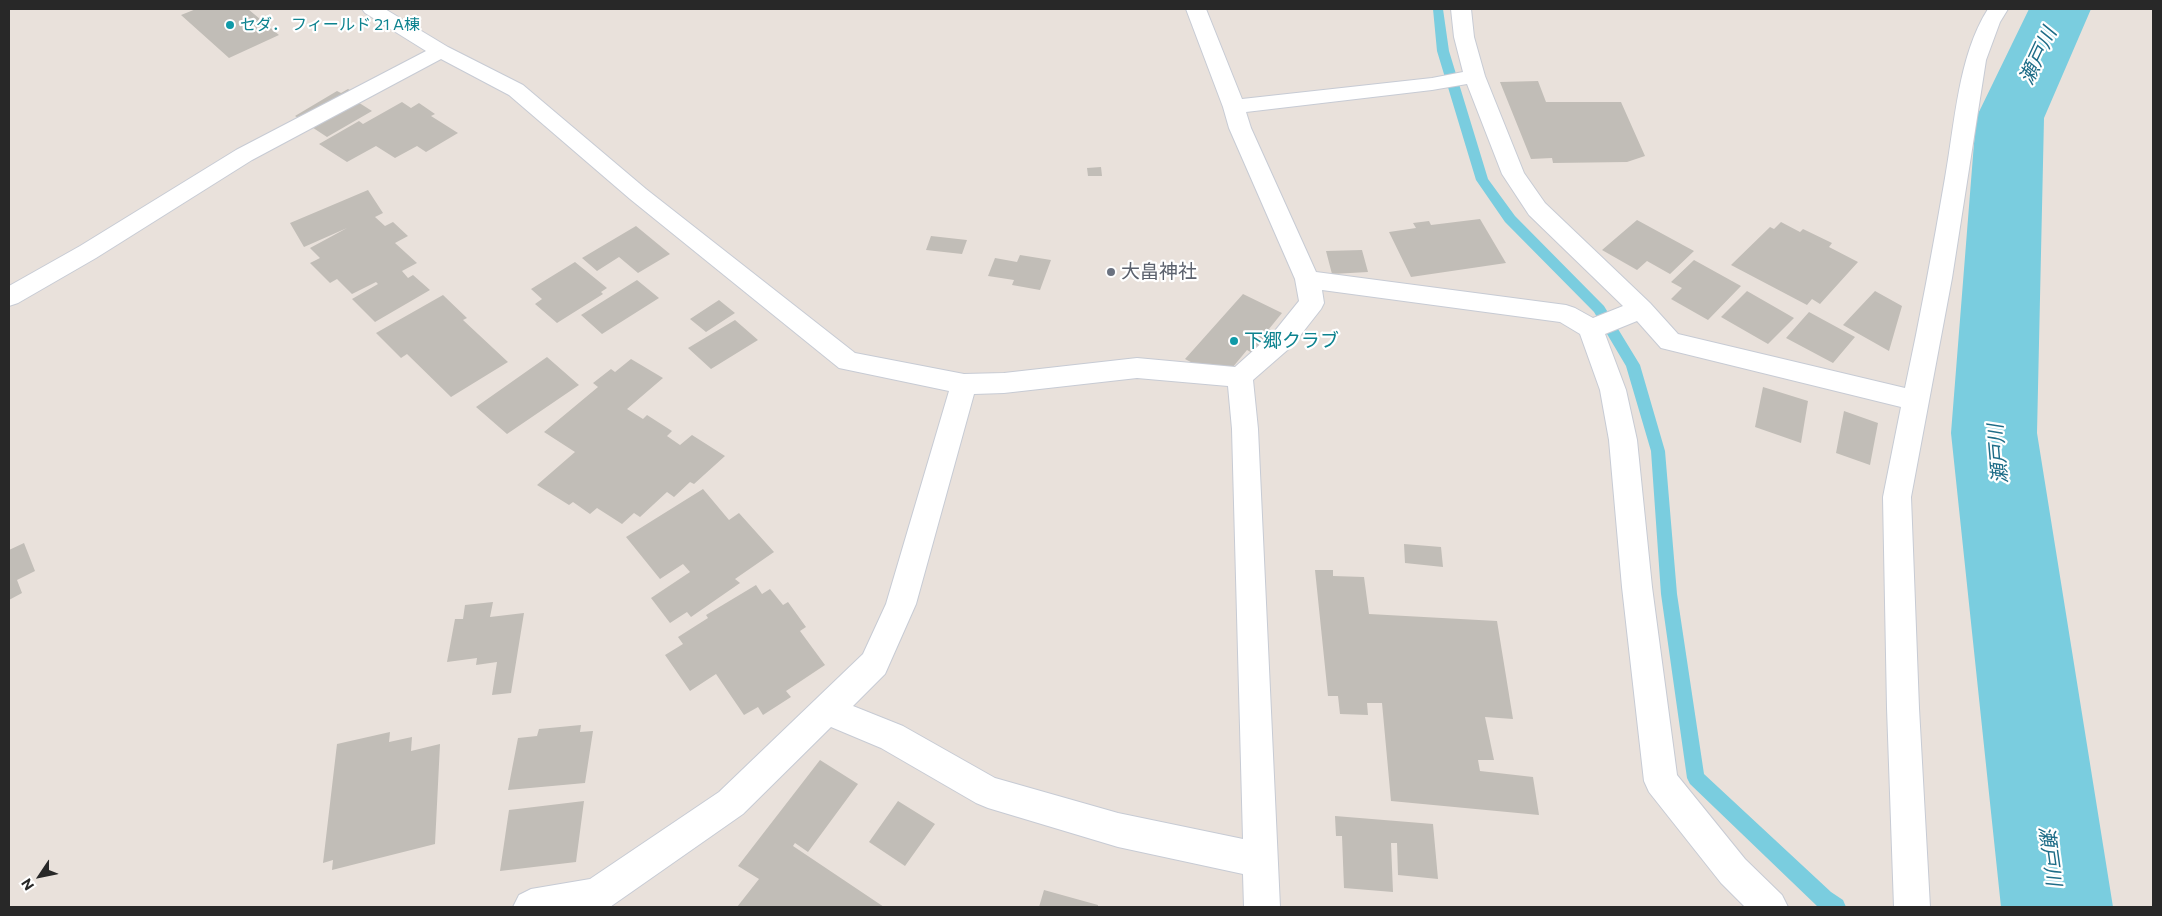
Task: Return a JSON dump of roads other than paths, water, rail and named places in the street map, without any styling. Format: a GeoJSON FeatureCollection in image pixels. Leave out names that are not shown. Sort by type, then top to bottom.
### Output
{"type":"FeatureCollection","features":[{"type":"Feature","properties":{"kind":"street"},"geometry":{"type":"LineString","coordinates":[[372,9],[442,51],[516,90],[638,194],[848,361],[964,384],[1004,383],[1137,368],[1240,377],[1283,339],[1312,303],[1307,279],[1240,128],[1234,107],[1196,9]]}},
{"type":"Feature","properties":{"kind":"street"},"geometry":{"type":"LineString","coordinates":[[1461,9],[1464,38],[1475,76],[1514,174],[1537,209],[1641,308],[1670,341],[1915,400]]}},
{"type":"Feature","properties":{"kind":"street"},"geometry":{"type":"LineString","coordinates":[[1912,907],[1896,497],[1940,278],[1976,60],[1990,22],[1998,9]]}},
{"type":"Feature","properties":{"kind":"street"},"geometry":{"type":"LineString","coordinates":[[9,297],[88,252],[244,155],[442,51]]}},
{"type":"Feature","properties":{"kind":"street"},"geometry":{"type":"LineString","coordinates":[[1234,107],[1432,84],[1475,76]]}},
{"type":"Feature","properties":{"kind":"street"},"geometry":{"type":"LineString","coordinates":[[1307,279],[1566,314],[1591,329],[1613,390],[1623,440],[1637,587],[1661,781],[1733,871],[1770,907]]}},
{"type":"Feature","properties":{"kind":"street"},"geometry":{"type":"LineString","coordinates":[[1591,329],[1641,308]]}},
{"type":"Feature","properties":{"kind":"street"},"geometry":{"type":"LineString","coordinates":[[1240,377],[1244,429],[1262,907]]}},
{"type":"Feature","properties":{"kind":"street"},"geometry":{"type":"LineString","coordinates":[[531,907],[597,895],[731,803],[874,664],[901,604],[964,384]]}},
{"type":"Feature","properties":{"kind":"street"},"geometry":{"type":"LineString","coordinates":[[825,710],[892,737],[988,792],[1118,830],[1260,860]]}},
{"type":"Feature","properties":{"kind":"waterway"},"geometry":{"type":"LineString","coordinates":[[1438,9],[1443,51],[1482,180],[1510,219],[1599,309],[1633,365],[1658,451],[1669,594],[1696,778],[1824,899],[1836,907]]}},
{"type":"Feature","properties":{"kind":"waterway","name":"瀬戸川"},"geometry":{"type":"LineString","coordinates":[[2057,907],[1994,433],[2010,118],[2060,9]]}},
{"type":"Feature","properties":{"kind":"place","name":"セダ． フィールド 21 A棟"},"geometry":{"type":"Point","coordinates":[230,25]}},
{"type":"Feature","properties":{"kind":"place","name":"大畠神社"},"geometry":{"type":"Point","coordinates":[1111,272]}},
{"type":"Feature","properties":{"kind":"place","name":"下郷クラブ"},"geometry":{"type":"Point","coordinates":[1234,341]}}]}
